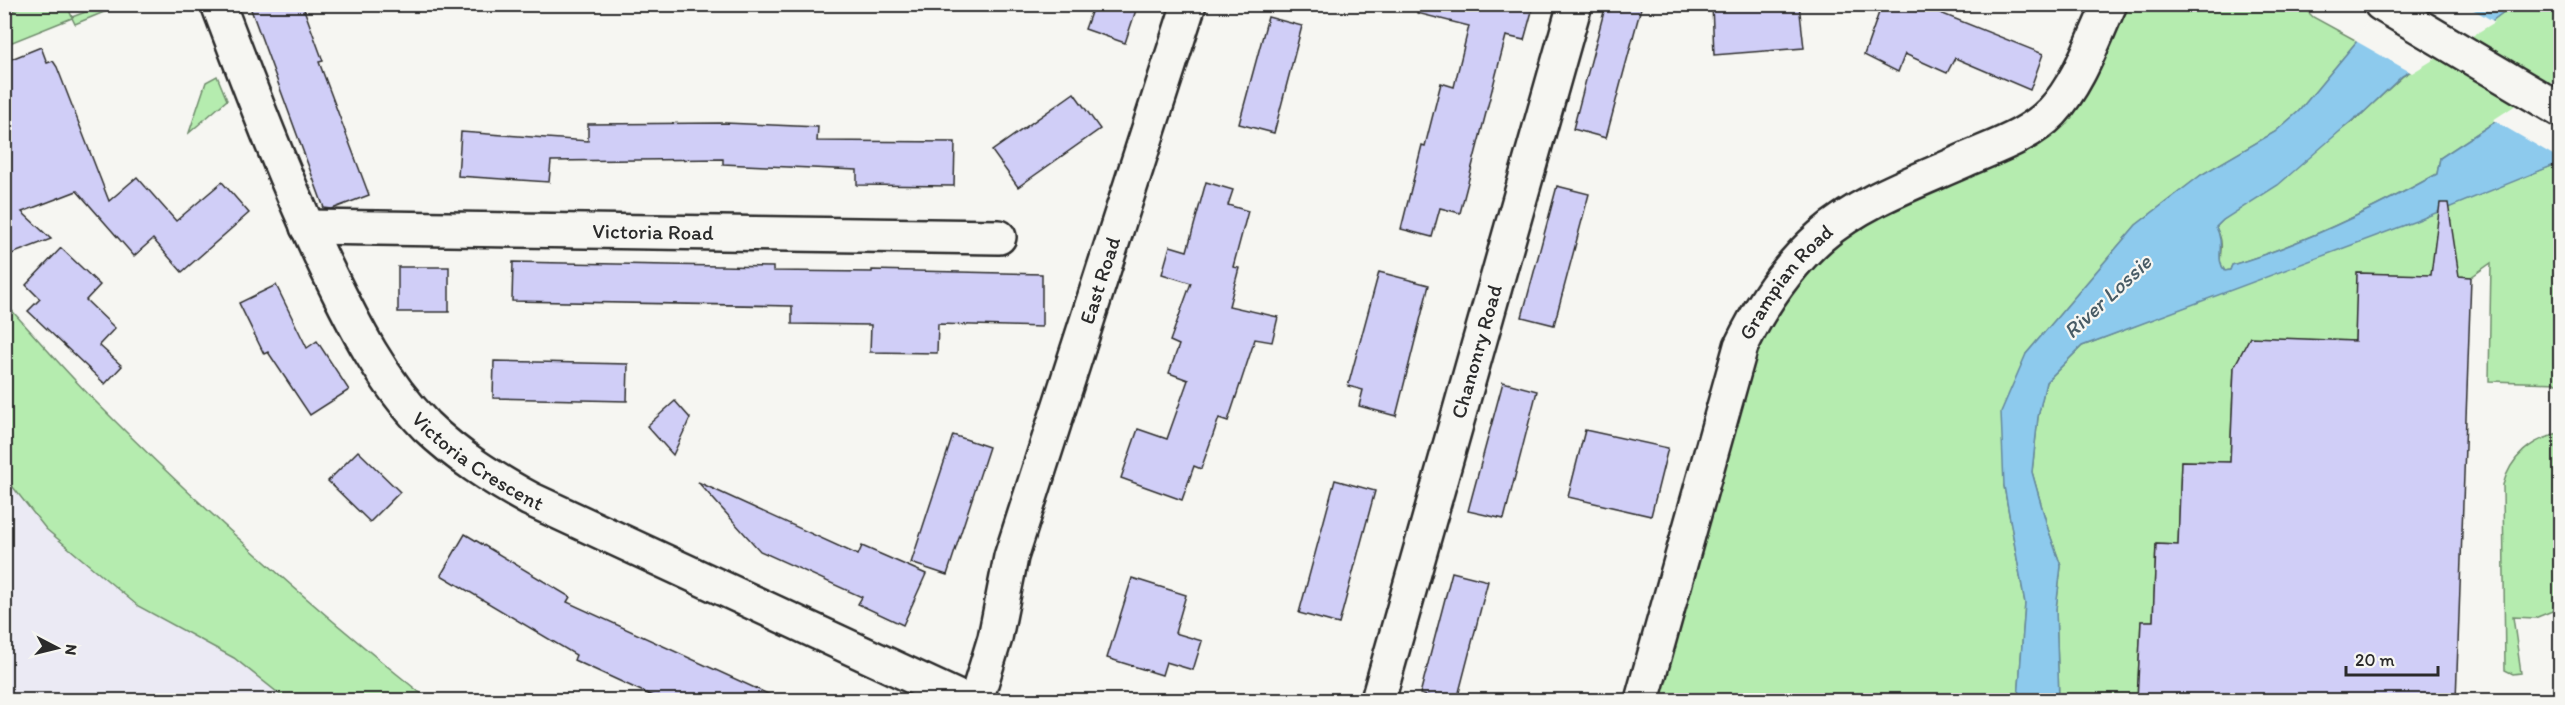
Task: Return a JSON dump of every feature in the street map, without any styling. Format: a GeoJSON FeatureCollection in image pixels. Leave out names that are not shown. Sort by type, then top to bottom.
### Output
{"type":"FeatureCollection","features":[{"type":"Feature","properties":{"kind":"main road","name":"Victoria Crescent"},"geometry":{"type":"LineString","coordinates":[[218,4],[307,227],[357,330],[375,361],[426,425],[476,469],[530,499],[963,699]]}},
{"type":"Feature","properties":{"kind":"main road","name":"Chanonry Road"},"geometry":{"type":"LineString","coordinates":[[1377,700],[1575,4]]}},
{"type":"Feature","properties":{"kind":"main road"},"geometry":{"type":"LineString","coordinates":[[2381,4],[2560,110]]}},
{"type":"Feature","properties":{"kind":"main road","name":"East Road"},"geometry":{"type":"LineString","coordinates":[[963,699],[995,638],[1011,557],[1189,5]]}},
{"type":"Feature","properties":{"kind":"main road","name":"Grampian Road"},"geometry":{"type":"LineString","coordinates":[[1642,700],[1741,346],[1758,311],[1785,274],[1821,236],[1850,215],[1886,196],[2032,130],[2052,112],[2070,87],[2107,5]]}},
{"type":"Feature","properties":{"kind":"main road","name":"Victoria Road"},"geometry":{"type":"LineString","coordinates":[[307,227],[999,237]]}},
{"type":"Feature","properties":{"kind":"shaded area"},"geometry":{"type":"Polygon","coordinates":[[[4,477],[46,529],[138,606],[234,658],[287,700],[5,700],[4,477]]]}},
{"type":"Feature","properties":{"kind":"green space"},"geometry":{"type":"Polygon","coordinates":[[[27,4],[67,5],[72,17],[104,5],[121,5],[75,24],[72,18],[5,45],[5,14],[27,4]]]}},
{"type":"Feature","properties":{"kind":"green space"},"geometry":{"type":"Polygon","coordinates":[[[2122,5],[2301,5],[2313,17],[2357,41],[2299,111],[2275,132],[2201,175],[2136,225],[2026,354],[2004,486],[2025,603],[2018,700],[1658,700],[1756,351],[1772,319],[1795,283],[1821,257],[1858,228],[2034,143],[2122,5]]]}},
{"type":"Feature","properties":{"kind":"green space"},"geometry":{"type":"Polygon","coordinates":[[[2513,5],[2560,5],[2560,79],[2440,158],[2437,174],[2337,225],[2259,257],[2232,265],[2230,270],[2225,271],[2220,260],[2221,240],[2216,227],[2223,220],[2362,114],[2403,76],[2481,29],[2513,5]]]}},
{"type":"Feature","properties":{"kind":"green space"},"geometry":{"type":"Polygon","coordinates":[[[217,76],[227,100],[189,133],[206,82],[217,76]]]}},
{"type":"Feature","properties":{"kind":"green space"},"geometry":{"type":"Polygon","coordinates":[[[2554,165],[2560,169],[2560,383],[2489,381],[2491,263],[2471,277],[2358,273],[2355,341],[2250,338],[2234,367],[2230,462],[2181,461],[2178,545],[2156,544],[2153,621],[2141,621],[2137,700],[2059,700],[2056,609],[2061,566],[2032,472],[2038,417],[2046,382],[2082,346],[2554,165]]]}},
{"type":"Feature","properties":{"kind":"green space"},"geometry":{"type":"Polygon","coordinates":[[[5,303],[85,391],[177,481],[301,594],[429,700],[287,700],[234,658],[138,606],[46,529],[5,477],[5,303]]]}},
{"type":"Feature","properties":{"kind":"green space"},"geometry":{"type":"Polygon","coordinates":[[[2560,434],[2560,608],[2535,618],[2513,617],[2521,673],[2513,674],[2505,670],[2503,485],[2511,466],[2524,451],[2540,440],[2560,434]]]}},
{"type":"Feature","properties":{"kind":"water","name":"River Lossie"},"geometry":{"type":"Polygon","coordinates":[[[2384,5],[2513,5],[2481,29],[2402,76],[2362,114],[2278,185],[2223,220],[2216,227],[2220,240],[2220,261],[2225,271],[2230,270],[2232,265],[2259,257],[2337,225],[2437,174],[2440,158],[2560,79],[2560,169],[2554,165],[2416,221],[2082,346],[2046,382],[2038,417],[2032,472],[2061,566],[2056,609],[2059,700],[2018,700],[2025,603],[2004,486],[2001,412],[2026,354],[2136,225],[2201,175],[2275,132],[2299,111],[2384,5]]]}},
{"type":"Feature","properties":{"kind":"pier"},"geometry":{"type":"Polygon","coordinates":[[[2380,4],[2465,5],[2495,22],[2412,73],[2354,40],[2380,4]]]}},
{"type":"Feature","properties":{"kind":"pier"},"geometry":{"type":"Polygon","coordinates":[[[2560,76],[2560,159],[2493,120],[2560,76]]]}},
{"type":"Feature","properties":{"kind":"building"},"geometry":{"type":"Polygon","coordinates":[[[249,4],[302,4],[323,61],[319,62],[369,195],[332,209],[324,208],[249,4]]]}},
{"type":"Feature","properties":{"kind":"building"},"geometry":{"type":"Polygon","coordinates":[[[1094,4],[1138,4],[1125,43],[1085,29],[1094,4]]]}},
{"type":"Feature","properties":{"kind":"building"},"geometry":{"type":"Polygon","coordinates":[[[1418,4],[1534,4],[1524,40],[1506,36],[1460,213],[1440,208],[1432,237],[1401,229],[1422,145],[1425,146],[1441,83],[1454,87],[1469,26],[1417,13],[1418,4]]]}},
{"type":"Feature","properties":{"kind":"building"},"geometry":{"type":"Polygon","coordinates":[[[1606,4],[1642,4],[1606,138],[1573,129],[1606,4]]]}},
{"type":"Feature","properties":{"kind":"building"},"geometry":{"type":"Polygon","coordinates":[[[1712,4],[1799,4],[1804,48],[1714,55],[1712,4]]]}},
{"type":"Feature","properties":{"kind":"building"},"geometry":{"type":"Polygon","coordinates":[[[1882,4],[1918,4],[2043,54],[2030,90],[1955,58],[1947,73],[1905,54],[1898,72],[1864,55],[1882,4]]]}},
{"type":"Feature","properties":{"kind":"building"},"geometry":{"type":"Polygon","coordinates":[[[1268,17],[1302,26],[1274,133],[1239,124],[1268,17]]]}},
{"type":"Feature","properties":{"kind":"building"},"geometry":{"type":"Polygon","coordinates":[[[41,47],[47,63],[53,61],[57,67],[109,201],[137,177],[176,221],[222,182],[249,213],[182,272],[153,239],[134,256],[77,191],[22,212],[51,239],[4,257],[4,62],[41,47]]]}},
{"type":"Feature","properties":{"kind":"building"},"geometry":{"type":"Polygon","coordinates":[[[1074,93],[1100,129],[1018,187],[992,151],[1074,93]]]}},
{"type":"Feature","properties":{"kind":"building"},"geometry":{"type":"Polygon","coordinates":[[[725,123],[818,127],[817,141],[955,142],[954,186],[857,185],[857,170],[723,164],[723,159],[551,161],[549,182],[458,176],[461,132],[588,141],[588,124],[725,123]]]}},
{"type":"Feature","properties":{"kind":"building"},"geometry":{"type":"Polygon","coordinates":[[[1206,182],[1233,190],[1228,205],[1248,211],[1233,267],[1239,268],[1229,306],[1278,317],[1272,342],[1255,339],[1228,421],[1219,418],[1201,469],[1194,466],[1182,500],[1121,478],[1138,429],[1167,439],[1188,380],[1169,373],[1179,345],[1170,341],[1191,283],[1162,274],[1170,246],[1187,251],[1206,182]]]}},
{"type":"Feature","properties":{"kind":"building"},"geometry":{"type":"Polygon","coordinates":[[[1557,186],[1589,194],[1554,325],[1522,317],[1557,186]]]}},
{"type":"Feature","properties":{"kind":"building"},"geometry":{"type":"Polygon","coordinates":[[[2440,203],[2448,203],[2459,276],[2471,277],[2456,700],[2137,700],[2141,621],[2153,621],[2156,544],[2178,545],[2181,461],[2230,462],[2234,367],[2250,337],[2355,341],[2357,273],[2431,275],[2440,203]]]}},
{"type":"Feature","properties":{"kind":"building"},"geometry":{"type":"Polygon","coordinates":[[[61,248],[100,285],[86,300],[115,328],[99,345],[122,366],[105,384],[28,311],[40,299],[26,285],[61,248]]]}},
{"type":"Feature","properties":{"kind":"building"},"geometry":{"type":"Polygon","coordinates":[[[513,262],[773,267],[773,271],[872,272],[872,270],[1042,274],[1042,327],[938,324],[937,353],[870,352],[871,325],[792,324],[792,306],[512,301],[513,262]]]}},
{"type":"Feature","properties":{"kind":"building"},"geometry":{"type":"Polygon","coordinates":[[[398,267],[449,267],[449,312],[398,312],[398,267]]]}},
{"type":"Feature","properties":{"kind":"building"},"geometry":{"type":"Polygon","coordinates":[[[1379,272],[1429,285],[1396,416],[1359,406],[1363,390],[1348,386],[1379,272]]]}},
{"type":"Feature","properties":{"kind":"building"},"geometry":{"type":"Polygon","coordinates":[[[276,285],[307,348],[317,341],[349,390],[310,415],[268,352],[264,354],[239,303],[276,285]]]}},
{"type":"Feature","properties":{"kind":"building"},"geometry":{"type":"Polygon","coordinates":[[[494,361],[628,364],[627,401],[493,398],[494,361]]]}},
{"type":"Feature","properties":{"kind":"building"},"geometry":{"type":"Polygon","coordinates":[[[1503,382],[1537,391],[1504,519],[1468,511],[1503,382]]]}},
{"type":"Feature","properties":{"kind":"building"},"geometry":{"type":"Polygon","coordinates":[[[675,401],[690,418],[673,455],[647,426],[675,401]]]}},
{"type":"Feature","properties":{"kind":"building"},"geometry":{"type":"Polygon","coordinates":[[[1585,430],[1668,448],[1651,516],[1568,497],[1585,430]]]}},
{"type":"Feature","properties":{"kind":"building"},"geometry":{"type":"Polygon","coordinates":[[[953,435],[989,447],[947,575],[911,563],[953,435]]]}},
{"type":"Feature","properties":{"kind":"building"},"geometry":{"type":"Polygon","coordinates":[[[358,451],[400,492],[370,522],[328,481],[358,451]]]}},
{"type":"Feature","properties":{"kind":"building"},"geometry":{"type":"Polygon","coordinates":[[[1335,480],[1375,491],[1339,624],[1299,613],[1335,480]]]}},
{"type":"Feature","properties":{"kind":"building"},"geometry":{"type":"Polygon","coordinates":[[[698,482],[858,555],[862,546],[926,574],[903,625],[858,604],[862,597],[760,551],[698,482]]]}},
{"type":"Feature","properties":{"kind":"building"},"geometry":{"type":"Polygon","coordinates":[[[465,534],[570,597],[567,602],[781,700],[661,700],[574,660],[576,655],[441,575],[465,534]]]}},
{"type":"Feature","properties":{"kind":"building"},"geometry":{"type":"Polygon","coordinates":[[[1452,572],[1488,581],[1457,700],[1443,700],[1420,694],[1452,572]]]}},
{"type":"Feature","properties":{"kind":"building"},"geometry":{"type":"Polygon","coordinates":[[[1132,578],[1186,595],[1175,633],[1202,641],[1193,670],[1166,662],[1162,675],[1107,658],[1132,578]]]}}]}
